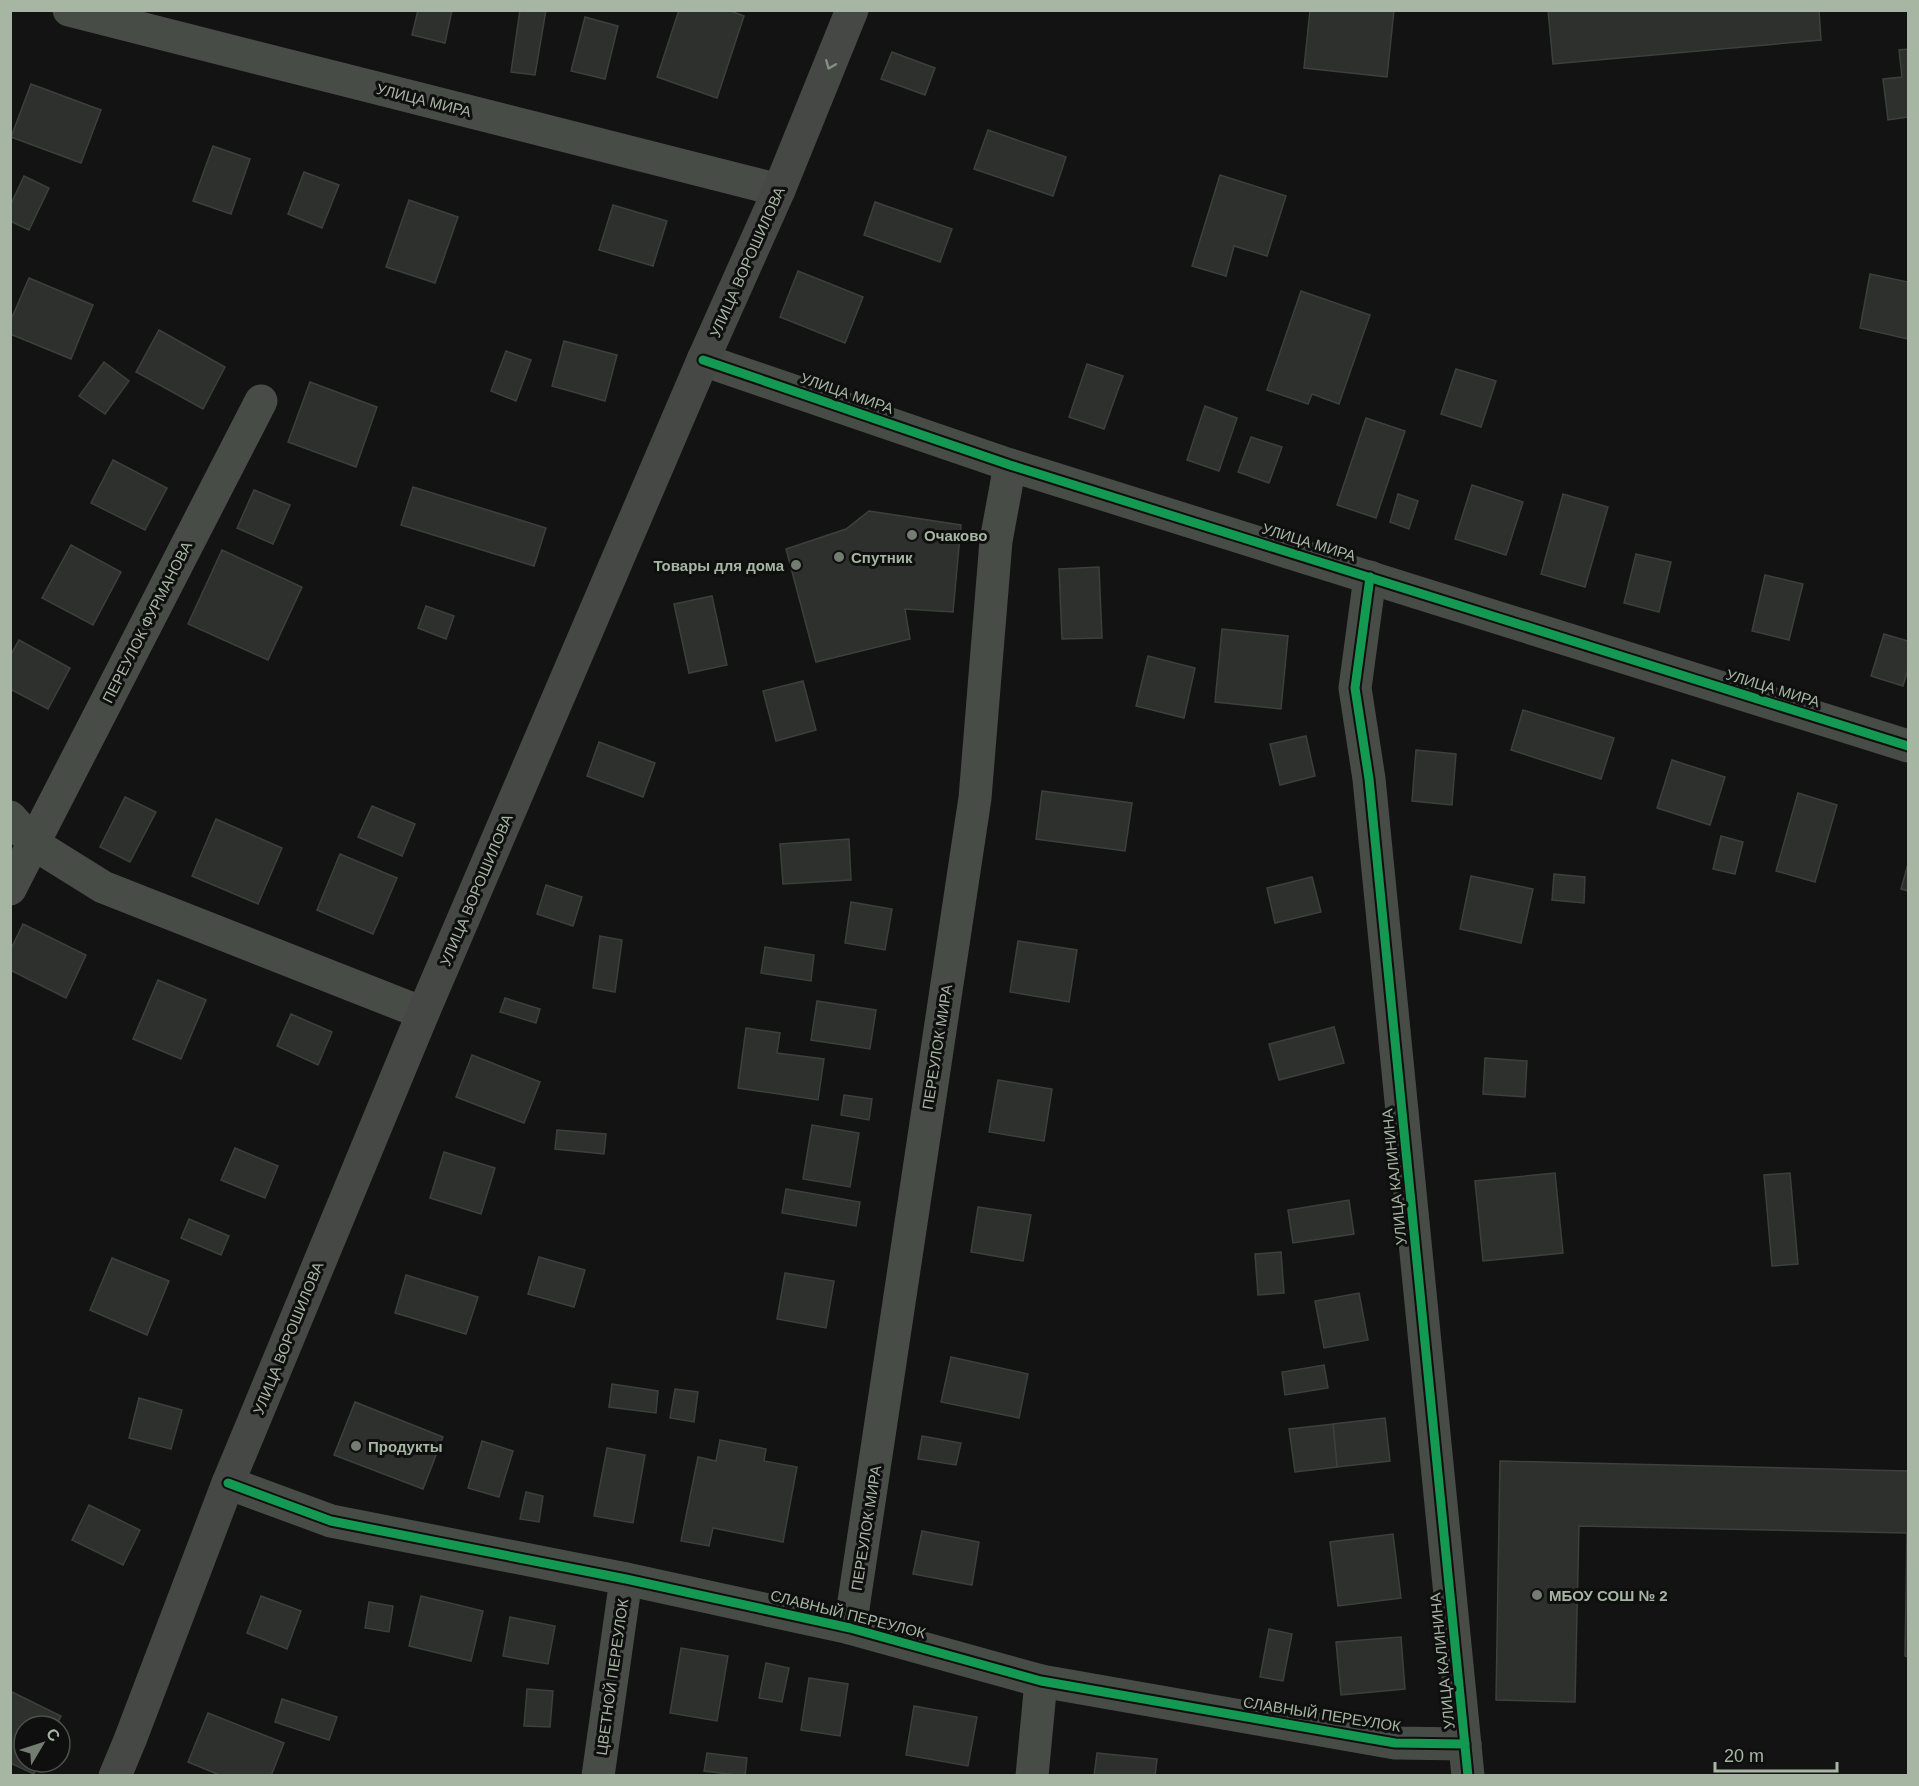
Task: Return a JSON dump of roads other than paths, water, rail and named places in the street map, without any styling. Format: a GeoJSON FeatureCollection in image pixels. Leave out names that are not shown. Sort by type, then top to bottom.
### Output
{"type":"FeatureCollection","features":[{"type":"Feature","properties":{"kind":"main road","name":"УЛИЦА ВОРОШИЛОВА"},"geometry":{"type":"LineString","coordinates":[[115,1776],[228,1483],[423,1013],[703,360],[779,190],[852,10]]}},
{"type":"Feature","properties":{"kind":"street","name":"УЛИЦА МИРА"},"geometry":{"type":"LineString","coordinates":[[69,10],[779,190]]}},
{"type":"Feature","properties":{"kind":"street","name":"УЛИЦА МИРА"},"geometry":{"type":"LineString","coordinates":[[703,360],[1010,465],[1908,746]]}},
{"type":"Feature","properties":{"kind":"street","name":"ПЕРЕУЛОК ФУРМАНОВА"},"geometry":{"type":"LineString","coordinates":[[10,889],[261,401]]}},
{"type":"Feature","properties":{"kind":"street","name":"ПЕРЕУЛОК МИРА"},"geometry":{"type":"LineString","coordinates":[[850,1628],[975,798],[996,541],[1010,465]]}},
{"type":"Feature","properties":{"kind":"street","name":"УЛИЦА КАЛИНИНА"},"geometry":{"type":"LineString","coordinates":[[1370,577],[1354,688],[1369,779],[1467,1760]]}},
{"type":"Feature","properties":{"kind":"street"},"geometry":{"type":"LineString","coordinates":[[10,817],[34,844],[103,887],[423,1013]]}},
{"type":"Feature","properties":{"kind":"street","name":"СЛАВНЫЙ ПЕРЕУЛОК"},"geometry":{"type":"LineString","coordinates":[[228,1483],[331,1521],[626,1579],[850,1628],[1041,1681],[1395,1743],[1467,1760]]}},
{"type":"Feature","properties":{"kind":"street","name":"ЦВЕТНОЙ ПЕРЕУЛОК"},"geometry":{"type":"LineString","coordinates":[[598,1776],[626,1579]]}},
{"type":"Feature","properties":{"kind":"street"},"geometry":{"type":"LineString","coordinates":[[1032,1776],[1041,1681]]}},
{"type":"Feature","properties":{"kind":"place","name":"Очаково"},"geometry":{"type":"Point","coordinates":[912,535]}},
{"type":"Feature","properties":{"kind":"place","name":"Спутник"},"geometry":{"type":"Point","coordinates":[839,557]}},
{"type":"Feature","properties":{"kind":"place","name":"Товары для дома"},"geometry":{"type":"Point","coordinates":[796,565]}},
{"type":"Feature","properties":{"kind":"place","name":"Продукты"},"geometry":{"type":"Point","coordinates":[356,1446]}},
{"type":"Feature","properties":{"kind":"place","name":"МБОУ СОШ № 2"},"geometry":{"type":"Point","coordinates":[1537,1595]}}]}
